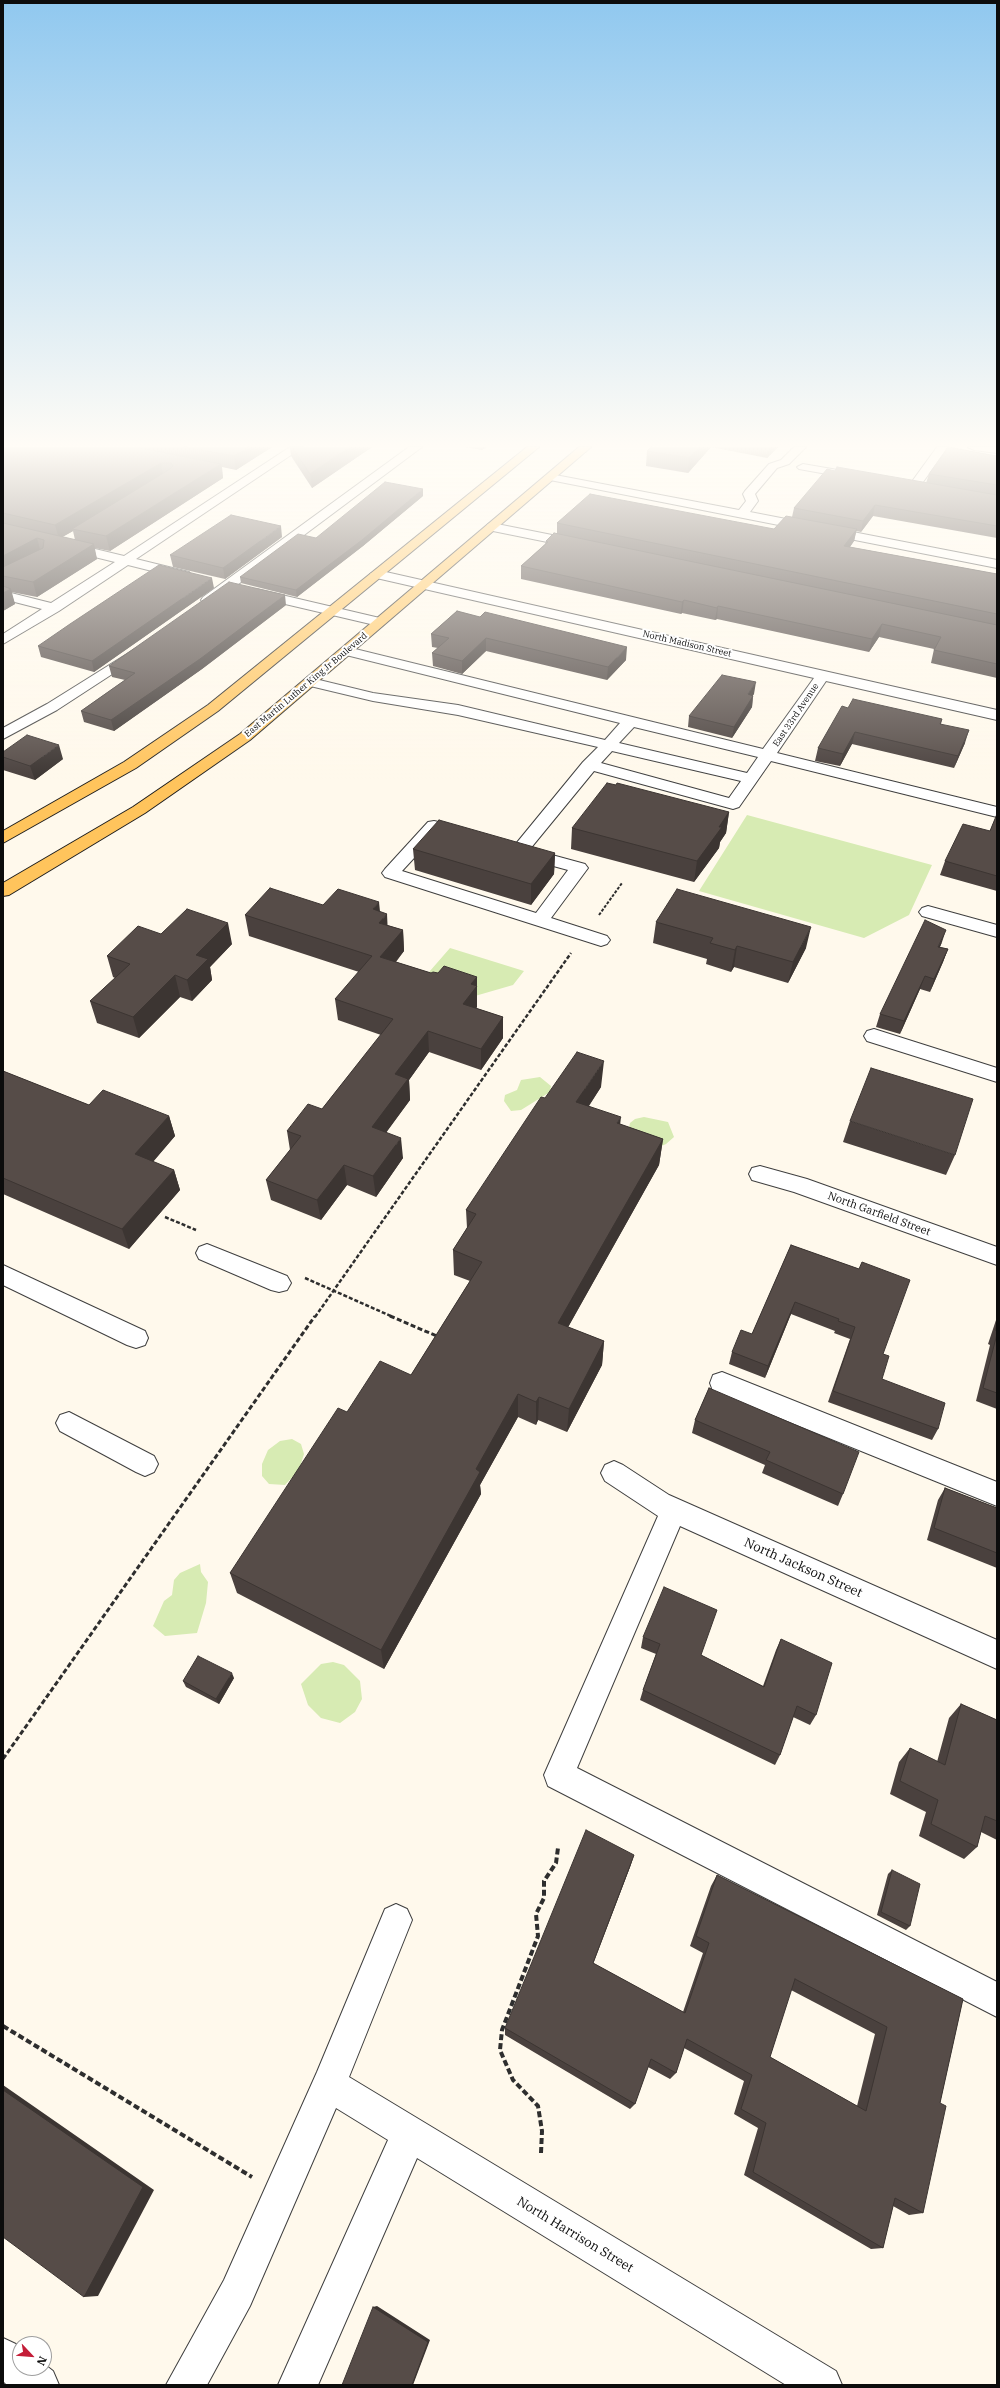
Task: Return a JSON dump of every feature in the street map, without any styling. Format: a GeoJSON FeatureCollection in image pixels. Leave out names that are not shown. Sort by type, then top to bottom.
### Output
{"type":"FeatureCollection","features":[{"type":"Feature","properties":{"kind":"main road"},"geometry":{"type":"LineString","coordinates":[[3,838],[97,785],[174,736],[228,696],[396,558]]}},
{"type":"Feature","properties":{"kind":"main road","name":"East Martin Luther King Jr Boulevard"},"geometry":{"type":"LineString","coordinates":[[3,891],[139,810],[197,772],[245,737],[454,558]]}},
{"type":"Feature","properties":{"kind":"street"},"geometry":{"type":"LineString","coordinates":[[120,558],[197,578]]}},
{"type":"Feature","properties":{"kind":"street"},"geometry":{"type":"LineString","coordinates":[[196,609],[265,558]]}},
{"type":"Feature","properties":{"kind":"street"},"geometry":{"type":"LineString","coordinates":[[969,558],[997,564]]}},
{"type":"Feature","properties":{"kind":"street"},"geometry":{"type":"LineString","coordinates":[[3,640],[127,560]]}},
{"type":"Feature","properties":{"kind":"street","name":"North Madison Street"},"geometry":{"type":"LineString","coordinates":[[377,574],[997,715]]}},
{"type":"Feature","properties":{"kind":"street"},"geometry":{"type":"LineString","coordinates":[[212,582],[379,622]]}},
{"type":"Feature","properties":{"kind":"street"},"geometry":{"type":"LineString","coordinates":[[3,595],[54,608]]}},
{"type":"Feature","properties":{"kind":"street"},"geometry":{"type":"LineString","coordinates":[[3,734],[75,692],[146,646]]}},
{"type":"Feature","properties":{"kind":"street"},"geometry":{"type":"LineString","coordinates":[[347,651],[997,812]]}},
{"type":"Feature","properties":{"kind":"street","name":"East 33rd Avenue"},"geometry":{"type":"LineString","coordinates":[[589,766],[733,804],[823,675]]}},
{"type":"Feature","properties":{"kind":"street"},"geometry":{"type":"LineString","coordinates":[[311,682],[373,697],[426,703],[465,711],[750,778]]}},
{"type":"Feature","properties":{"kind":"street"},"geometry":{"type":"LineString","coordinates":[[540,921],[579,868],[512,849],[631,721]]}},
{"type":"Feature","properties":{"kind":"street"},"geometry":{"type":"LineString","coordinates":[[456,832],[434,826],[391,873],[593,937]]}},
{"type":"Feature","properties":{"kind":"street"},"geometry":{"type":"LineString","coordinates":[[928,912],[997,931]]}},
{"type":"Feature","properties":{"kind":"street"},"geometry":{"type":"LineString","coordinates":[[874,1036],[997,1075]]}},
{"type":"Feature","properties":{"kind":"street","name":"North Garfield Street"},"geometry":{"type":"LineString","coordinates":[[760,1174],[806,1188],[997,1256]]}},
{"type":"Feature","properties":{"kind":"street"},"geometry":{"type":"LineString","coordinates":[[207,1253],[279,1283]]}},
{"type":"Feature","properties":{"kind":"street"},"geometry":{"type":"LineString","coordinates":[[3,1274],[136,1338]]}},
{"type":"Feature","properties":{"kind":"street"},"geometry":{"type":"LineString","coordinates":[[722,1383],[997,1494]]}},
{"type":"Feature","properties":{"kind":"street"},"geometry":{"type":"LineString","coordinates":[[69,1423],[145,1464]]}},
{"type":"Feature","properties":{"kind":"street","name":"North Jackson Street"},"geometry":{"type":"LineString","coordinates":[[614,1473],[660,1504],[997,1655]]}},
{"type":"Feature","properties":{"kind":"street"},"geometry":{"type":"LineString","coordinates":[[674,1510],[559,1775],[997,2000]]}},
{"type":"Feature","properties":{"kind":"street"},"geometry":{"type":"LineString","coordinates":[[186,2385],[238,2293],[329,2084],[396,1920]]}},
{"type":"Feature","properties":{"kind":"street","name":"North Harrison Street"},"geometry":{"type":"LineString","coordinates":[[329,2084],[822,2385]]}},
{"type":"Feature","properties":{"kind":"street"},"geometry":{"type":"LineString","coordinates":[[298,2385],[409,2134]]}},
{"type":"Feature","properties":{"kind":"street"},"geometry":{"type":"LineString","coordinates":[[3,2357],[39,2385]]}},
{"type":"Feature","properties":{"kind":"path"},"geometry":{"type":"LineString","coordinates":[[3,1759],[593,937],[622,883]]}},
{"type":"Feature","properties":{"kind":"path"},"geometry":{"type":"LineString","coordinates":[[541,2153],[542,2131],[538,2106],[512,2080],[500,2050],[502,2030],[538,1936],[536,1914],[544,1898],[544,1882],[556,1863],[558,1848]]}},
{"type":"Feature","properties":{"kind":"path"},"geometry":{"type":"LineString","coordinates":[[3,2026],[281,2195]]}},
{"type":"Feature","properties":{"kind":"green space"},"geometry":{"type":"Polygon","coordinates":[[[747,815],[932,865],[909,915],[864,938],[699,891],[747,815]]]}},
{"type":"Feature","properties":{"kind":"green space"},"geometry":{"type":"Polygon","coordinates":[[[450,948],[524,971],[513,985],[475,996],[416,987],[450,948]]]}},
{"type":"Feature","properties":{"kind":"green space"},"geometry":{"type":"Polygon","coordinates":[[[540,1077],[551,1086],[550,1092],[521,1110],[511,1111],[504,1101],[505,1095],[517,1090],[521,1080],[540,1077]]]}},
{"type":"Feature","properties":{"kind":"green space"},"geometry":{"type":"Polygon","coordinates":[[[644,1117],[668,1122],[674,1137],[666,1144],[657,1148],[628,1132],[630,1123],[635,1119],[644,1117]]]}},
{"type":"Feature","properties":{"kind":"green space"},"geometry":{"type":"Polygon","coordinates":[[[292,1439],[301,1444],[304,1454],[299,1470],[285,1485],[269,1484],[262,1476],[262,1464],[268,1450],[280,1441],[292,1439]]]}},
{"type":"Feature","properties":{"kind":"green space"},"geometry":{"type":"Polygon","coordinates":[[[200,1564],[201,1572],[208,1582],[206,1603],[197,1633],[165,1636],[153,1626],[164,1601],[172,1595],[174,1580],[180,1573],[200,1564]]]}},
{"type":"Feature","properties":{"kind":"green space"},"geometry":{"type":"Polygon","coordinates":[[[333,1662],[344,1665],[360,1681],[362,1699],[355,1712],[340,1723],[321,1718],[308,1705],[301,1684],[321,1664],[333,1662]]]}},
{"type":"Feature","properties":{"kind":"building"},"geometry":{"type":"Polygon","coordinates":[[[21,558],[71,558],[33,582],[3,576],[3,567],[21,558]]]}},
{"type":"Feature","properties":{"kind":"building"},"geometry":{"type":"Polygon","coordinates":[[[184,558],[236,558],[223,568],[184,558]]]}},
{"type":"Feature","properties":{"kind":"building"},"geometry":{"type":"Polygon","coordinates":[[[265,558],[338,558],[296,590],[240,577],[265,558]]]}},
{"type":"Feature","properties":{"kind":"building"},"geometry":{"type":"Polygon","coordinates":[[[530,558],[676,558],[997,625],[997,664],[934,650],[941,637],[882,624],[872,639],[718,606],[717,608],[684,600],[682,602],[521,566],[530,558]]]}},
{"type":"Feature","properties":{"kind":"building"},"geometry":{"type":"Polygon","coordinates":[[[728,558],[912,558],[997,574],[997,614],[728,558]]]}},
{"type":"Feature","properties":{"kind":"building"},"geometry":{"type":"Polygon","coordinates":[[[159,565],[212,578],[92,661],[38,646],[70,624],[159,565]]]}},
{"type":"Feature","properties":{"kind":"building"},"geometry":{"type":"Polygon","coordinates":[[[229,582],[285,595],[200,659],[111,720],[81,711],[135,673],[109,666],[229,582]]]}},
{"type":"Feature","properties":{"kind":"building"},"geometry":{"type":"Polygon","coordinates":[[[3,586],[11,589],[3,593],[3,586]]]}},
{"type":"Feature","properties":{"kind":"building"},"geometry":{"type":"Polygon","coordinates":[[[457,611],[480,617],[485,612],[627,647],[608,667],[486,638],[462,661],[432,653],[449,638],[431,634],[457,611]]]}},
{"type":"Feature","properties":{"kind":"building"},"geometry":{"type":"Polygon","coordinates":[[[722,675],[756,682],[748,694],[753,696],[734,727],[689,716],[722,675]]]}},
{"type":"Feature","properties":{"kind":"building"},"geometry":{"type":"Polygon","coordinates":[[[853,699],[942,719],[940,724],[969,730],[958,756],[855,732],[843,754],[818,748],[842,706],[848,708],[853,699]]]}},
{"type":"Feature","properties":{"kind":"building"},"geometry":{"type":"Polygon","coordinates":[[[27,735],[59,745],[30,766],[3,757],[3,752],[27,735]]]}},
{"type":"Feature","properties":{"kind":"building"},"geometry":{"type":"Polygon","coordinates":[[[607,783],[616,785],[617,783],[729,812],[719,827],[722,827],[697,861],[572,828],[607,783]]]}},
{"type":"Feature","properties":{"kind":"building"},"geometry":{"type":"Polygon","coordinates":[[[997,814],[997,876],[945,861],[963,824],[990,831],[997,814]]]}},
{"type":"Feature","properties":{"kind":"building"},"geometry":{"type":"Polygon","coordinates":[[[439,820],[555,853],[531,884],[413,849],[439,820]]]}},
{"type":"Feature","properties":{"kind":"building"},"geometry":{"type":"Polygon","coordinates":[[[270,888],[323,905],[338,889],[379,902],[373,909],[387,914],[379,923],[403,930],[380,957],[431,973],[438,973],[444,966],[477,977],[471,984],[477,986],[463,1004],[503,1017],[481,1049],[428,1031],[395,1074],[408,1079],[372,1127],[401,1138],[373,1176],[344,1165],[317,1200],[266,1180],[301,1136],[287,1131],[308,1104],[322,1109],[393,1019],[335,999],[372,956],[245,915],[270,888]]]}},
{"type":"Feature","properties":{"kind":"building"},"geometry":{"type":"Polygon","coordinates":[[[677,889],[811,927],[793,962],[737,946],[735,950],[710,943],[713,938],[656,922],[677,889]]]}},
{"type":"Feature","properties":{"kind":"building"},"geometry":{"type":"Polygon","coordinates":[[[187,909],[228,923],[196,955],[208,959],[187,980],[175,975],[133,1017],[90,1001],[130,964],[107,956],[138,926],[161,934],[187,909]]]}},
{"type":"Feature","properties":{"kind":"building"},"geometry":{"type":"Polygon","coordinates":[[[925,920],[946,930],[938,947],[948,949],[934,979],[925,976],[904,1021],[880,1014],[925,920]]]}},
{"type":"Feature","properties":{"kind":"building"},"geometry":{"type":"Polygon","coordinates":[[[577,1052],[604,1061],[576,1102],[621,1117],[617,1123],[663,1139],[558,1323],[604,1341],[569,1409],[539,1397],[536,1402],[518,1394],[476,1469],[480,1472],[381,1650],[230,1573],[338,1408],[347,1412],[380,1361],[411,1375],[482,1262],[453,1250],[476,1214],[466,1210],[541,1097],[545,1098],[577,1052]]]}},
{"type":"Feature","properties":{"kind":"building"},"geometry":{"type":"Polygon","coordinates":[[[871,1068],[973,1099],[955,1155],[850,1121],[871,1068]]]}},
{"type":"Feature","properties":{"kind":"building"},"geometry":{"type":"Polygon","coordinates":[[[3,1071],[89,1105],[103,1090],[169,1116],[135,1154],[174,1170],[122,1229],[3,1178],[3,1071]]]}},
{"type":"Feature","properties":{"kind":"building"},"geometry":{"type":"Polygon","coordinates":[[[791,1245],[859,1269],[862,1262],[910,1280],[883,1354],[889,1356],[882,1379],[945,1403],[938,1429],[833,1391],[855,1327],[838,1321],[839,1319],[795,1302],[768,1366],[732,1352],[741,1330],[752,1334],[791,1245]]]}},
{"type":"Feature","properties":{"kind":"building"},"geometry":{"type":"Polygon","coordinates":[[[997,1334],[997,1393],[983,1388],[997,1334]]]}},
{"type":"Feature","properties":{"kind":"building"},"geometry":{"type":"Polygon","coordinates":[[[709,1388],[859,1452],[843,1494],[766,1460],[770,1452],[695,1420],[709,1388]]]}},
{"type":"Feature","properties":{"kind":"building"},"geometry":{"type":"Polygon","coordinates":[[[945,1488],[997,1508],[997,1553],[934,1528],[945,1488]]]}},
{"type":"Feature","properties":{"kind":"building"},"geometry":{"type":"Polygon","coordinates":[[[664,1587],[717,1610],[701,1655],[764,1687],[781,1639],[832,1663],[816,1715],[797,1706],[780,1755],[643,1690],[660,1644],[643,1637],[664,1587]]]}},
{"type":"Feature","properties":{"kind":"building"},"geometry":{"type":"Polygon","coordinates":[[[198,1656],[232,1673],[216,1699],[183,1681],[198,1656]]]}},
{"type":"Feature","properties":{"kind":"building"},"geometry":{"type":"Polygon","coordinates":[[[961,1704],[997,1720],[997,1821],[985,1816],[977,1847],[931,1824],[938,1800],[900,1781],[910,1748],[945,1765],[961,1704]]]}},
{"type":"Feature","properties":{"kind":"building"},"geometry":{"type":"Polygon","coordinates":[[[586,1830],[634,1855],[593,1963],[685,2013],[709,1943],[696,1936],[717,1875],[963,1999],[940,2103],[946,2106],[923,2213],[895,2198],[883,2248],[753,2172],[766,2123],[741,2109],[752,2075],[687,2039],[676,2073],[651,2059],[635,2104],[505,2028],[586,1830]],[[795,1979],[770,2057],[866,2111],[887,2027],[795,1979]]]}},
{"type":"Feature","properties":{"kind":"building"},"geometry":{"type":"Polygon","coordinates":[[[892,1870],[920,1884],[910,1926],[881,1912],[892,1870]]]}},
{"type":"Feature","properties":{"kind":"building"},"geometry":{"type":"Polygon","coordinates":[[[3,2090],[143,2187],[84,2297],[3,2237],[3,2090]]]}},
{"type":"Feature","properties":{"kind":"building"},"geometry":{"type":"Polygon","coordinates":[[[373,2307],[428,2342],[412,2385],[342,2385],[373,2307]]]}}]}
